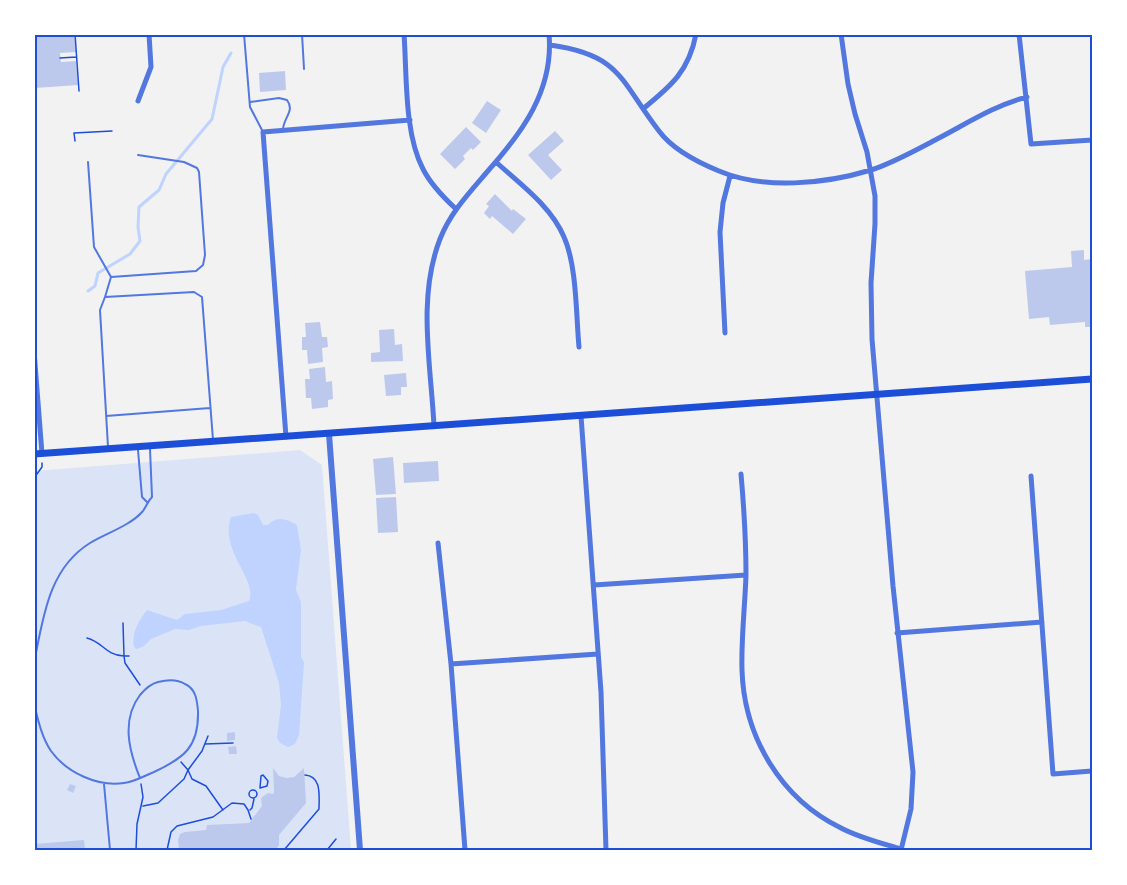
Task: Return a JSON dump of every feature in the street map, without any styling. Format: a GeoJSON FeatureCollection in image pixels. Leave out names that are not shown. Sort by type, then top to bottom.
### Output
{"type":"FeatureCollection","features":[{"type":"Feature","properties":{"kind":"main road"},"geometry":{"type":"LineString","coordinates":[[38,454],[1092,379]]}},
{"type":"Feature","properties":{"kind":"street"},"geometry":{"type":"LineString","coordinates":[[138,101],[152,67],[149,34]]}},
{"type":"Feature","properties":{"kind":"street"},"geometry":{"type":"LineString","coordinates":[[404,34],[410,120],[415,145],[423,168],[437,190],[456,209]]}},
{"type":"Feature","properties":{"kind":"street"},"geometry":{"type":"LineString","coordinates":[[434,426],[427,302],[429,278],[437,249],[456,209],[527,122],[539,100],[546,74],[550,45],[549,34]]}},
{"type":"Feature","properties":{"kind":"street"},"geometry":{"type":"LineString","coordinates":[[644,108],[672,84],[686,66],[696,34]]}},
{"type":"Feature","properties":{"kind":"street"},"geometry":{"type":"LineString","coordinates":[[741,474],[746,575],[742,669],[744,696],[753,728],[770,764],[786,786],[815,813],[861,837],[901,850],[911,809],[913,772],[897,633],[872,316],[871,283],[875,196],[871,170],[855,114],[843,58],[842,34]]}},
{"type":"Feature","properties":{"kind":"street"},"geometry":{"type":"LineString","coordinates":[[1019,34],[1031,144],[1092,140]]}},
{"type":"Feature","properties":{"kind":"street"},"geometry":{"type":"LineString","coordinates":[[550,45],[586,52],[606,62],[618,72],[659,132],[676,148],[704,165],[730,176],[762,183],[794,183],[871,170],[999,107],[1027,97]]}},
{"type":"Feature","properties":{"kind":"street"},"geometry":{"type":"LineString","coordinates":[[286,437],[263,132],[410,120]]}},
{"type":"Feature","properties":{"kind":"street"},"geometry":{"type":"LineString","coordinates":[[496,162],[547,210],[565,237],[571,265],[579,347]]}},
{"type":"Feature","properties":{"kind":"street"},"geometry":{"type":"LineString","coordinates":[[725,333],[720,232],[723,203],[730,176]]}},
{"type":"Feature","properties":{"kind":"street"},"geometry":{"type":"LineString","coordinates":[[34,351],[38,454]]}},
{"type":"Feature","properties":{"kind":"street"},"geometry":{"type":"LineString","coordinates":[[581,416],[603,738],[606,850]]}},
{"type":"Feature","properties":{"kind":"street"},"geometry":{"type":"LineString","coordinates":[[329,434],[360,850]]}},
{"type":"Feature","properties":{"kind":"street"},"geometry":{"type":"LineString","coordinates":[[1031,476],[1053,774],[1092,771]]}},
{"type":"Feature","properties":{"kind":"street"},"geometry":{"type":"LineString","coordinates":[[438,543],[451,664],[465,850]]}},
{"type":"Feature","properties":{"kind":"street"},"geometry":{"type":"LineString","coordinates":[[594,585],[746,575]]}},
{"type":"Feature","properties":{"kind":"street"},"geometry":{"type":"LineString","coordinates":[[897,633],[1042,622]]}},
{"type":"Feature","properties":{"kind":"street"},"geometry":{"type":"LineString","coordinates":[[451,664],[598,654]]}},
{"type":"Feature","properties":{"kind":"lane"},"geometry":{"type":"LineString","coordinates":[[244,34],[250,102],[252,112],[263,132]]}},
{"type":"Feature","properties":{"kind":"lane"},"geometry":{"type":"LineString","coordinates":[[302,34],[304,69]]}},
{"type":"Feature","properties":{"kind":"lane"},"geometry":{"type":"LineString","coordinates":[[250,102],[279,98],[287,100],[291,111],[283,130]]}},
{"type":"Feature","properties":{"kind":"lane"},"geometry":{"type":"LineString","coordinates":[[111,277],[196,271],[203,265],[205,255],[197,168],[184,162],[138,155]]}},
{"type":"Feature","properties":{"kind":"lane"},"geometry":{"type":"LineString","coordinates":[[88,162],[94,247],[111,277],[100,310],[108,450]]}},
{"type":"Feature","properties":{"kind":"lane"},"geometry":{"type":"LineString","coordinates":[[105,297],[194,292],[202,297],[213,442]]}},
{"type":"Feature","properties":{"kind":"lane"},"geometry":{"type":"LineString","coordinates":[[106,416],[210,408]]}},
{"type":"Feature","properties":{"kind":"lane"},"geometry":{"type":"LineString","coordinates":[[34,663],[51,589],[62,568],[86,545],[134,520],[152,497],[150,447]]}},
{"type":"Feature","properties":{"kind":"lane"},"geometry":{"type":"LineString","coordinates":[[138,448],[142,496],[147,502]]}},
{"type":"Feature","properties":{"kind":"lane"},"geometry":{"type":"LineString","coordinates":[[34,704],[46,743],[56,757],[76,773],[104,784],[124,783],[140,778],[179,759],[189,748],[196,733],[198,715],[196,695],[187,685],[172,681],[154,683],[145,690],[134,705],[129,725],[130,748],[140,778]]}},
{"type":"Feature","properties":{"kind":"lane"},"geometry":{"type":"LineString","coordinates":[[104,784],[110,850]]}},
{"type":"Feature","properties":{"kind":"path"},"geometry":{"type":"LineString","coordinates":[[75,34],[79,91]]}},
{"type":"Feature","properties":{"kind":"path"},"geometry":{"type":"LineString","coordinates":[[60,58],[77,57]]}},
{"type":"Feature","properties":{"kind":"path"},"geometry":{"type":"LineString","coordinates":[[75,141],[74,133],[112,130]]}},
{"type":"Feature","properties":{"kind":"path"},"geometry":{"type":"LineString","coordinates":[[34,478],[42,467],[38,454]]}},
{"type":"Feature","properties":{"kind":"path"},"geometry":{"type":"LineString","coordinates":[[123,623],[125,663],[145,690]]}},
{"type":"Feature","properties":{"kind":"path"},"geometry":{"type":"LineString","coordinates":[[87,638],[94,640],[110,654],[129,656]]}},
{"type":"Feature","properties":{"kind":"path"},"geometry":{"type":"LineString","coordinates":[[143,806],[158,803],[184,779],[208,736]]}},
{"type":"Feature","properties":{"kind":"path"},"geometry":{"type":"LineString","coordinates":[[205,744],[233,743]]}},
{"type":"Feature","properties":{"kind":"path"},"geometry":{"type":"LineString","coordinates":[[179,759],[192,779],[206,786],[223,810]]}},
{"type":"Feature","properties":{"kind":"path"},"geometry":{"type":"LineString","coordinates":[[284,850],[320,809],[317,780],[313,776],[304,775]]}},
{"type":"Feature","properties":{"kind":"path"},"geometry":{"type":"LineString","coordinates":[[136,850],[137,824],[143,806],[140,778]]}},
{"type":"Feature","properties":{"kind":"path"},"geometry":{"type":"LineString","coordinates":[[254,798],[250,797],[249,793],[260,787]]}},
{"type":"Feature","properties":{"kind":"path"},"geometry":{"type":"LineString","coordinates":[[248,811],[252,808],[257,795],[256,790]]}},
{"type":"Feature","properties":{"kind":"path"},"geometry":{"type":"LineString","coordinates":[[167,850],[171,832],[177,826],[213,817],[232,803],[244,804],[251,819]]}},
{"type":"Feature","properties":{"kind":"path"},"geometry":{"type":"LineString","coordinates":[[327,850],[336,839]]}},
{"type":"Feature","properties":{"kind":"shaded area"},"geometry":{"type":"Polygon","coordinates":[[[300,450],[322,465],[351,850],[35,850],[35,471],[300,450]]]}},
{"type":"Feature","properties":{"kind":"water"},"geometry":{"type":"Polygon","coordinates":[[[254,513],[258,515],[263,525],[282,519],[297,525],[301,550],[296,590],[301,602],[301,657],[304,662],[299,735],[295,744],[288,747],[280,743],[277,738],[281,705],[279,683],[261,627],[245,621],[201,626],[189,630],[175,629],[151,639],[137,649],[133,642],[135,632],[147,610],[177,620],[185,614],[221,610],[249,601],[248,583],[234,553],[229,529],[231,517],[254,513]]]}},
{"type":"Feature","properties":{"kind":"building"},"geometry":{"type":"Polygon","coordinates":[[[34,34],[74,34],[76,52],[60,53],[61,62],[76,61],[78,85],[35,88],[34,34]]]}},
{"type":"Feature","properties":{"kind":"building"},"geometry":{"type":"Polygon","coordinates":[[[285,71],[286,90],[260,92],[259,73],[285,71]]]}},
{"type":"Feature","properties":{"kind":"building"},"geometry":{"type":"Polygon","coordinates":[[[487,101],[501,110],[486,133],[472,123],[487,101]]]}},
{"type":"Feature","properties":{"kind":"building"},"geometry":{"type":"Polygon","coordinates":[[[466,127],[481,142],[463,156],[465,159],[455,169],[440,154],[466,127]]]}},
{"type":"Feature","properties":{"kind":"building"},"geometry":{"type":"Polygon","coordinates":[[[555,131],[564,141],[548,155],[562,170],[551,180],[528,155],[555,131]]]}},
{"type":"Feature","properties":{"kind":"building"},"geometry":{"type":"Polygon","coordinates":[[[495,194],[512,211],[513,209],[526,219],[513,234],[492,216],[490,219],[484,213],[489,206],[486,204],[495,194]]]}},
{"type":"Feature","properties":{"kind":"building"},"geometry":{"type":"Polygon","coordinates":[[[1084,250],[1084,260],[1092,259],[1092,327],[1085,327],[1085,322],[1050,325],[1049,317],[1029,319],[1025,271],[1072,267],[1071,251],[1084,250]]]}},
{"type":"Feature","properties":{"kind":"building"},"geometry":{"type":"Polygon","coordinates":[[[320,322],[322,337],[327,337],[328,347],[322,348],[323,362],[308,364],[307,350],[302,350],[302,337],[306,337],[305,323],[320,322]]]}},
{"type":"Feature","properties":{"kind":"building"},"geometry":{"type":"Polygon","coordinates":[[[394,329],[395,345],[402,344],[403,361],[371,362],[371,353],[380,352],[379,330],[394,329]]]}},
{"type":"Feature","properties":{"kind":"building"},"geometry":{"type":"Polygon","coordinates":[[[325,367],[326,382],[332,381],[333,399],[328,400],[328,407],[312,409],[311,398],[306,398],[305,379],[310,379],[309,369],[325,367]]]}},
{"type":"Feature","properties":{"kind":"building"},"geometry":{"type":"Polygon","coordinates":[[[406,373],[407,387],[401,387],[401,395],[386,396],[384,375],[406,373]]]}},
{"type":"Feature","properties":{"kind":"building"},"geometry":{"type":"Polygon","coordinates":[[[393,457],[396,494],[376,495],[373,459],[393,457]]]}},
{"type":"Feature","properties":{"kind":"building"},"geometry":{"type":"Polygon","coordinates":[[[438,461],[439,481],[404,483],[403,463],[438,461]]]}},
{"type":"Feature","properties":{"kind":"building"},"geometry":{"type":"Polygon","coordinates":[[[396,497],[398,532],[378,533],[376,498],[396,497]]]}},
{"type":"Feature","properties":{"kind":"building"},"geometry":{"type":"Polygon","coordinates":[[[235,732],[235,740],[227,741],[227,733],[235,732]]]}},
{"type":"Feature","properties":{"kind":"building"},"geometry":{"type":"Polygon","coordinates":[[[236,746],[237,754],[229,754],[228,747],[236,746]]]}},
{"type":"Feature","properties":{"kind":"building"},"geometry":{"type":"Polygon","coordinates":[[[273,768],[279,776],[287,778],[294,777],[304,768],[306,803],[279,835],[279,845],[276,850],[179,849],[180,834],[185,832],[206,830],[207,825],[249,823],[262,806],[261,798],[274,792],[273,768]]]}},
{"type":"Feature","properties":{"kind":"building"},"geometry":{"type":"Polygon","coordinates":[[[70,784],[76,786],[73,793],[67,790],[70,784]]]}},
{"type":"Feature","properties":{"kind":"building"},"geometry":{"type":"Polygon","coordinates":[[[84,840],[85,850],[34,850],[34,844],[84,840]]]}},
{"type":"Feature","properties":{"kind":"waterway"},"geometry":{"type":"LineString","coordinates":[[88,291],[95,286],[98,273],[130,254],[140,241],[139,207],[159,190],[166,174],[212,119],[223,67],[231,53]]}}]}
